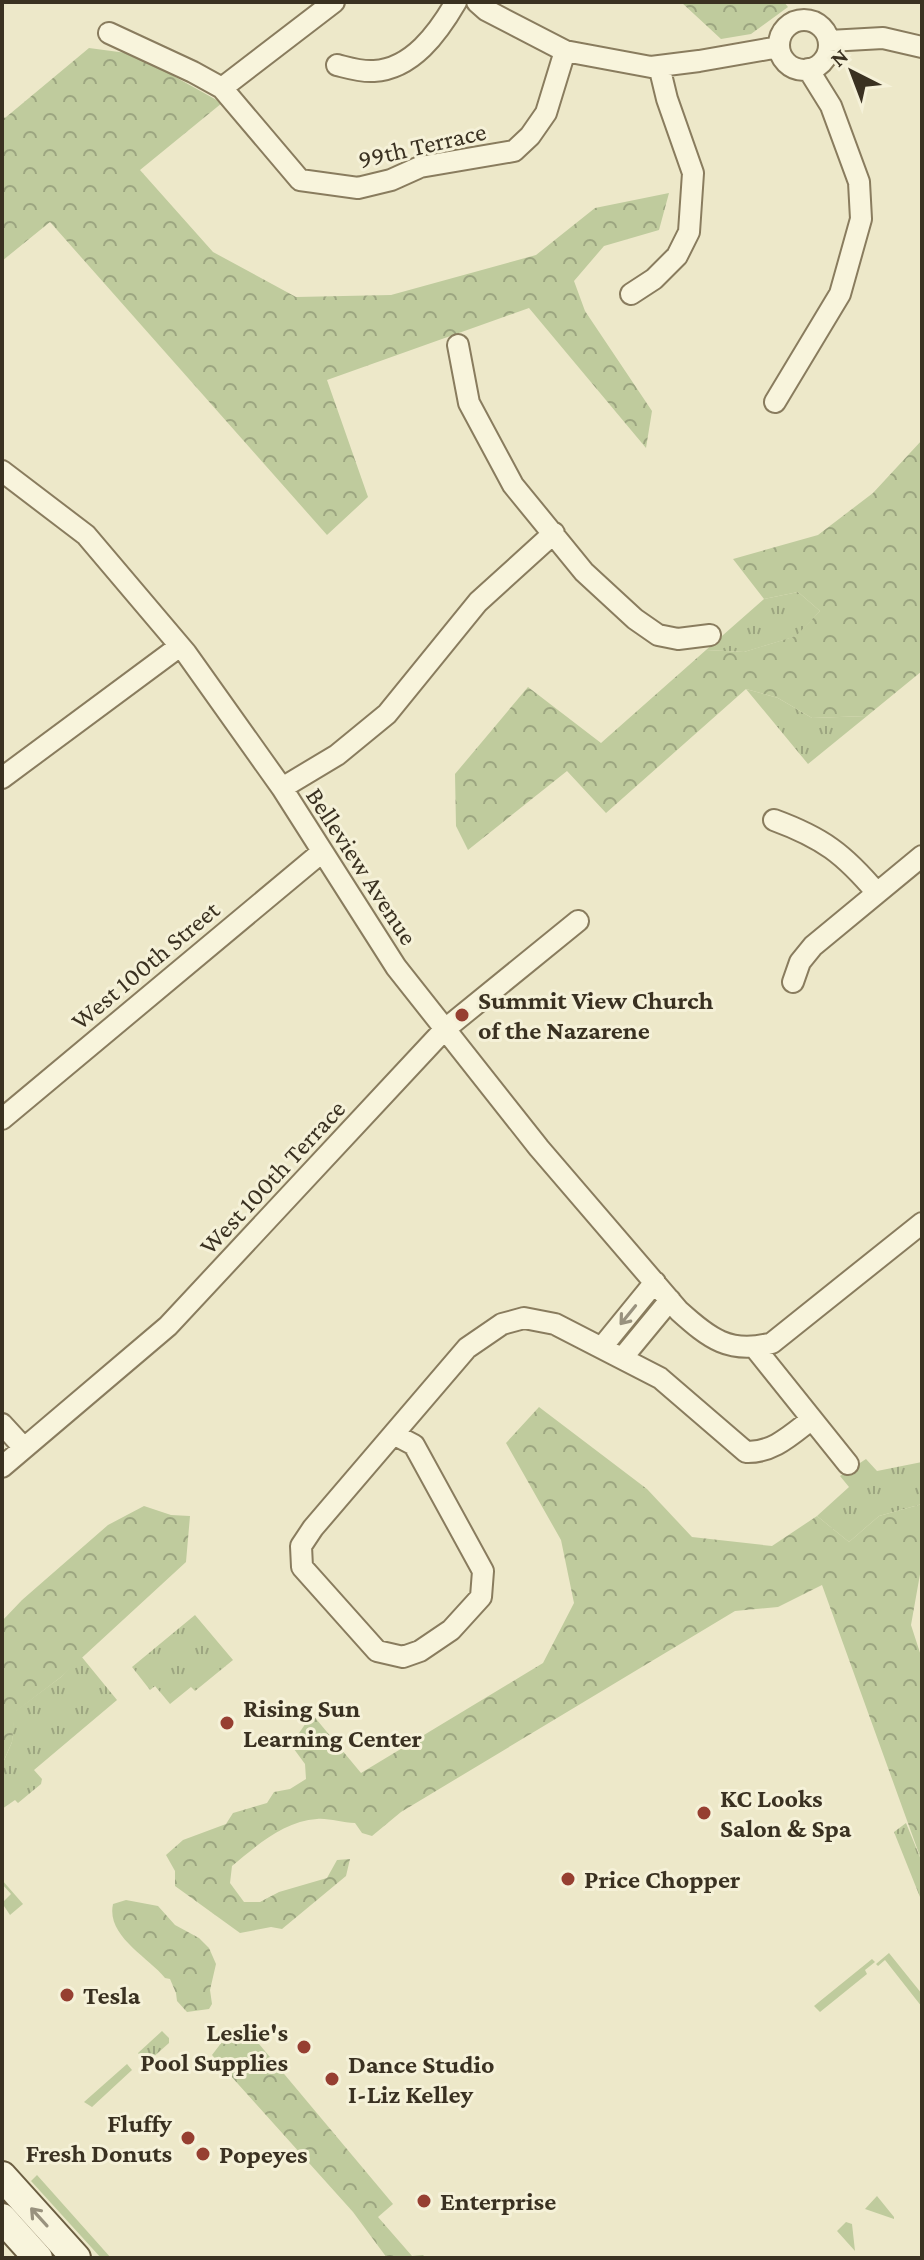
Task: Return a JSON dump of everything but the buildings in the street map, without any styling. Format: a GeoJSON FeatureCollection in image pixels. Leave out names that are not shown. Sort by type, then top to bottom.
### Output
{"type":"FeatureCollection","features":[{"type":"Feature","properties":{"kind":"main road"},"geometry":{"type":"LineString","coordinates":[[2,2176],[76,2258]]}},
{"type":"Feature","properties":{"kind":"main road"},"geometry":{"type":"LineString","coordinates":[[2,2218],[38,2258]]}},
{"type":"Feature","properties":{"kind":"street"},"geometry":{"type":"LineString","coordinates":[[109,33],[222,88],[334,2]]}},
{"type":"Feature","properties":{"kind":"street"},"geometry":{"type":"LineString","coordinates":[[337,65],[373,72],[393,68],[424,46],[456,2]]}},
{"type":"Feature","properties":{"kind":"street"},"geometry":{"type":"LineString","coordinates":[[477,2],[486,10],[565,51],[659,66],[779,47]]}},
{"type":"Feature","properties":{"kind":"street"},"geometry":{"type":"LineString","coordinates":[[803,19],[821,26],[829,41],[824,59],[808,69],[800,70],[788,64],[779,47],[785,28],[803,19]]}},
{"type":"Feature","properties":{"kind":"street"},"geometry":{"type":"LineString","coordinates":[[829,41],[883,38],[922,47]]}},
{"type":"Feature","properties":{"kind":"street","name":"99th Terrace"},"geometry":{"type":"LineString","coordinates":[[222,88],[300,180],[358,188],[391,180],[420,167],[514,151],[530,136],[546,113],[565,51]]}},
{"type":"Feature","properties":{"kind":"street"},"geometry":{"type":"LineString","coordinates":[[631,294],[654,279],[677,256],[689,232],[693,173],[659,66]]}},
{"type":"Feature","properties":{"kind":"street"},"geometry":{"type":"LineString","coordinates":[[775,402],[840,294],[861,219],[859,182],[831,106],[808,69]]}},
{"type":"Feature","properties":{"kind":"street"},"geometry":{"type":"LineString","coordinates":[[458,345],[469,403],[513,485],[584,572],[635,619],[658,635],[678,639],[710,635]]}},
{"type":"Feature","properties":{"kind":"street","name":"Belleview Avenue"},"geometry":{"type":"LineString","coordinates":[[2,471],[86,535],[180,646],[282,788],[396,967],[539,1148],[670,1300],[704,1334],[732,1346],[755,1348]]}},
{"type":"Feature","properties":{"kind":"street"},"geometry":{"type":"LineString","coordinates":[[282,788],[337,755],[387,714],[478,602],[554,533]]}},
{"type":"Feature","properties":{"kind":"street"},"geometry":{"type":"LineString","coordinates":[[3,775],[180,646]]}},
{"type":"Feature","properties":{"kind":"street"},"geometry":{"type":"LineString","coordinates":[[774,820],[806,832],[830,846],[853,864],[877,893]]}},
{"type":"Feature","properties":{"kind":"street","name":"West 100th Street"},"geometry":{"type":"LineString","coordinates":[[2,1119],[322,852]]}},
{"type":"Feature","properties":{"kind":"street"},"geometry":{"type":"LineString","coordinates":[[793,982],[800,962],[813,946],[922,856]]}},
{"type":"Feature","properties":{"kind":"street","name":"West 100th Terrace"},"geometry":{"type":"LineString","coordinates":[[2,1467],[168,1326],[444,1030],[578,921]]}},
{"type":"Feature","properties":{"kind":"street"},"geometry":{"type":"LineString","coordinates":[[848,1464],[755,1348],[772,1343],[786,1334],[922,1223]]}},
{"type":"Feature","properties":{"kind":"street"},"geometry":{"type":"LineString","coordinates":[[602,1347],[655,1282]]}},
{"type":"Feature","properties":{"kind":"street"},"geometry":{"type":"LineString","coordinates":[[623,1357],[670,1300]]}},
{"type":"Feature","properties":{"kind":"street"},"geometry":{"type":"LineString","coordinates":[[395,1435],[414,1445],[483,1571],[481,1597],[451,1630],[420,1651],[403,1657],[377,1651],[302,1567],[301,1546],[467,1348],[502,1324],[524,1318],[555,1324],[623,1357],[660,1378],[746,1452],[762,1452],[782,1443],[812,1419]]}},
{"type":"Feature","properties":{"kind":"street"},"geometry":{"type":"LineString","coordinates":[[2,1424],[24,1448]]}},
{"type":"Feature","properties":{"kind":"green space"},"geometry":{"type":"Polygon","coordinates":[[[681,2],[784,2],[788,7],[751,34],[721,39],[681,2]]]}},
{"type":"Feature","properties":{"kind":"green space"},"geometry":{"type":"Polygon","coordinates":[[[89,48],[134,54],[222,103],[140,170],[213,252],[296,297],[391,295],[536,255],[595,208],[669,193],[659,230],[604,246],[574,281],[585,311],[652,411],[646,448],[529,308],[327,380],[368,497],[327,535],[50,222],[2,261],[2,116],[5,118],[89,48]]]}},
{"type":"Feature","properties":{"kind":"green space"},"geometry":{"type":"Polygon","coordinates":[[[922,440],[922,671],[867,716],[812,718],[778,698],[746,689],[606,813],[567,771],[468,850],[456,826],[455,774],[528,687],[601,743],[706,650],[744,652],[796,636],[820,611],[798,592],[764,599],[733,559],[818,535],[873,493],[922,440]]]}},
{"type":"Feature","properties":{"kind":"green space"},"geometry":{"type":"Polygon","coordinates":[[[798,592],[820,611],[797,636],[744,652],[706,650],[764,599],[798,592]]]}},
{"type":"Feature","properties":{"kind":"green space"},"geometry":{"type":"Polygon","coordinates":[[[746,689],[778,698],[812,718],[867,716],[808,764],[746,689]]]}},
{"type":"Feature","properties":{"kind":"green space"},"geometry":{"type":"Polygon","coordinates":[[[539,1407],[647,1489],[692,1537],[772,1546],[817,1516],[849,1542],[879,1516],[922,1504],[922,1563],[911,1625],[922,1659],[922,1862],[822,1585],[778,1607],[735,1611],[401,1812],[372,1836],[362,1833],[355,1823],[322,1819],[282,1829],[232,1866],[230,1883],[244,1902],[260,1902],[279,1892],[327,1878],[337,1860],[350,1859],[346,1876],[282,1929],[271,1927],[240,1933],[175,1886],[175,1871],[166,1855],[183,1840],[226,1824],[233,1813],[267,1803],[274,1792],[290,1789],[306,1779],[305,1764],[291,1745],[312,1714],[361,1773],[543,1663],[574,1603],[561,1540],[506,1443],[539,1407]]]}},
{"type":"Feature","properties":{"kind":"green space"},"geometry":{"type":"Polygon","coordinates":[[[866,1459],[877,1471],[922,1462],[922,1504],[879,1516],[849,1542],[817,1516],[849,1487],[840,1476],[866,1459]]]}},
{"type":"Feature","properties":{"kind":"green space"},"geometry":{"type":"Polygon","coordinates":[[[144,1506],[171,1515],[190,1516],[186,1562],[61,1677],[15,1712],[12,1742],[2,1765],[2,1621],[108,1525],[144,1506]]]}},
{"type":"Feature","properties":{"kind":"green space"},"geometry":{"type":"Polygon","coordinates":[[[195,1615],[233,1660],[195,1691],[191,1687],[170,1704],[155,1686],[150,1690],[132,1667],[195,1615]]]}},
{"type":"Feature","properties":{"kind":"green space"},"geometry":{"type":"Polygon","coordinates":[[[81,1656],[117,1700],[34,1770],[42,1779],[41,1784],[18,1803],[15,1800],[2,1809],[2,1765],[12,1742],[14,1712],[61,1677],[81,1656]]]}},
{"type":"Feature","properties":{"kind":"green space"},"geometry":{"type":"Polygon","coordinates":[[[906,1823],[922,1862],[922,1902],[894,1832],[906,1823]]]}},
{"type":"Feature","properties":{"kind":"green space"},"geometry":{"type":"Polygon","coordinates":[[[2,1880],[23,1904],[10,1915],[2,1903],[11,1894],[2,1880]]]}},
{"type":"Feature","properties":{"kind":"green space"},"geometry":{"type":"Polygon","coordinates":[[[126,1900],[158,1906],[175,1925],[199,1938],[209,1948],[216,1964],[209,2009],[187,2012],[177,2001],[170,1979],[165,1978],[122,1936],[113,1916],[113,1904],[126,1900]]]}},
{"type":"Feature","properties":{"kind":"green space"},"geometry":{"type":"Polygon","coordinates":[[[889,1953],[922,1994],[922,2007],[885,1960],[878,1966],[876,1964],[889,1953]]]}},
{"type":"Feature","properties":{"kind":"green space"},"geometry":{"type":"Polygon","coordinates":[[[872,1959],[875,1962],[865,1970],[867,1974],[820,2012],[814,2006],[872,1959]]]}},
{"type":"Feature","properties":{"kind":"green space"},"geometry":{"type":"Polygon","coordinates":[[[244,2026],[393,2204],[378,2217],[412,2256],[423,2255],[426,2258],[387,2258],[353,2212],[212,2055],[225,2038],[244,2026]]]}},
{"type":"Feature","properties":{"kind":"green space"},"geometry":{"type":"Polygon","coordinates":[[[162,2031],[169,2038],[169,2043],[151,2059],[143,2059],[138,2053],[162,2031]]]}},
{"type":"Feature","properties":{"kind":"green space"},"geometry":{"type":"Polygon","coordinates":[[[127,2064],[132,2070],[92,2107],[84,2102],[127,2064]]]}},
{"type":"Feature","properties":{"kind":"green space"},"geometry":{"type":"Polygon","coordinates":[[[37,2175],[111,2258],[101,2258],[31,2181],[37,2175]]]}},
{"type":"Feature","properties":{"kind":"green space"},"geometry":{"type":"Polygon","coordinates":[[[877,2196],[894,2217],[894,2219],[865,2209],[877,2196]]]}},
{"type":"Feature","properties":{"kind":"green space"},"geometry":{"type":"Polygon","coordinates":[[[846,2222],[852,2224],[855,2251],[837,2231],[846,2222]]]}},
{"type":"Feature","properties":{"kind":"place","name":"Summit View Church of the Nazarene"},"geometry":{"type":"Point","coordinates":[462,1015]}},
{"type":"Feature","properties":{"kind":"place","name":"Rising Sun Learning Center"},"geometry":{"type":"Point","coordinates":[227,1723]}},
{"type":"Feature","properties":{"kind":"place","name":"KC Looks Salon & Spa"},"geometry":{"type":"Point","coordinates":[704,1813]}},
{"type":"Feature","properties":{"kind":"place","name":"Price Chopper"},"geometry":{"type":"Point","coordinates":[568,1879]}},
{"type":"Feature","properties":{"kind":"place","name":"Tesla"},"geometry":{"type":"Point","coordinates":[67,1995]}},
{"type":"Feature","properties":{"kind":"place","name":"Leslie's Pool Supplies"},"geometry":{"type":"Point","coordinates":[304,2047]}},
{"type":"Feature","properties":{"kind":"place","name":"Dance Studio I-Liz Kelley"},"geometry":{"type":"Point","coordinates":[332,2079]}},
{"type":"Feature","properties":{"kind":"place","name":"Fluffy Fresh Donuts"},"geometry":{"type":"Point","coordinates":[188,2138]}},
{"type":"Feature","properties":{"kind":"place","name":"Popeyes"},"geometry":{"type":"Point","coordinates":[203,2154]}},
{"type":"Feature","properties":{"kind":"place","name":"Enterprise"},"geometry":{"type":"Point","coordinates":[424,2201]}}]}
